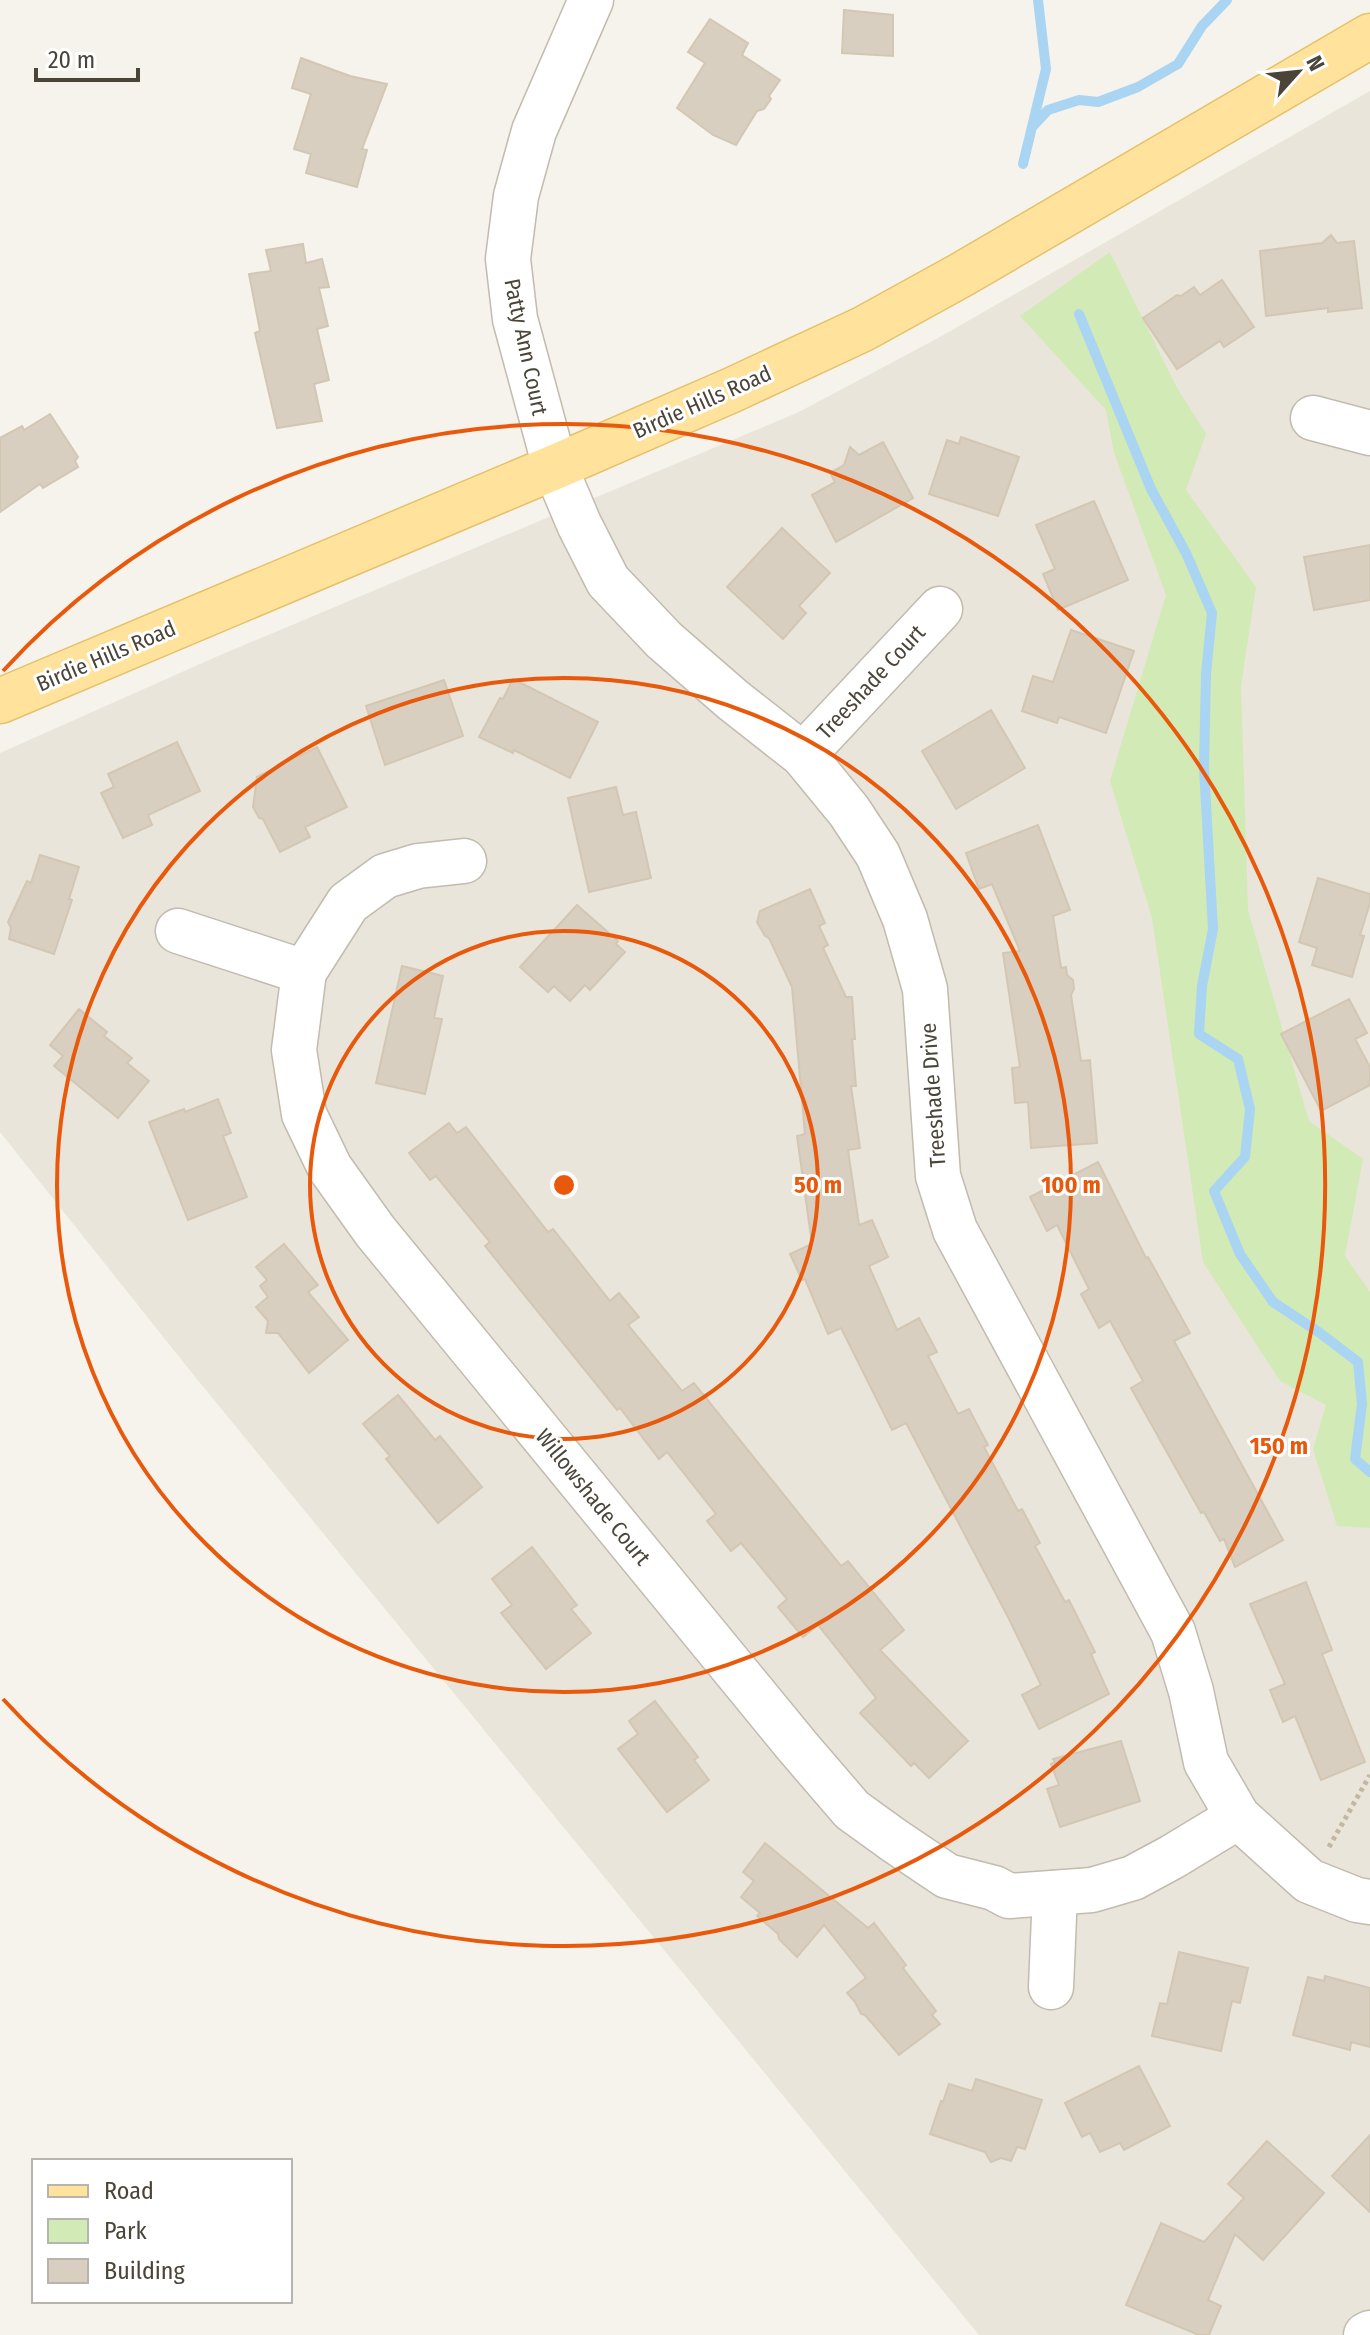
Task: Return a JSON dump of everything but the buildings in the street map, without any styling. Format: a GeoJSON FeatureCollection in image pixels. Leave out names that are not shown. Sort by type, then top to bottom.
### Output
{"type":"FeatureCollection","features":[{"type":"Feature","properties":{"kind":"main road","name":"Birdie Hills Road"},"geometry":{"type":"LineString","coordinates":[[0,701],[555,467],[863,329],[1370,36]]}},
{"type":"Feature","properties":{"kind":"street","name":"Patty Ann Court"},"geometry":{"type":"LineString","coordinates":[[555,467],[515,319],[508,259],[516,196],[534,131],[591,0]]}},
{"type":"Feature","properties":{"kind":"street"},"geometry":{"type":"LineString","coordinates":[[1313,418],[1370,433]]}},
{"type":"Feature","properties":{"kind":"street","name":"Treeshade Drive"},"geometry":{"type":"LineString","coordinates":[[555,467],[608,581],[664,640],[803,755],[849,811],[878,855],[905,919],[925,989],[938,1176],[955,1230],[1173,1632],[1191,1691],[1206,1762],[1238,1817],[1309,1881],[1370,1902]]}},
{"type":"Feature","properties":{"kind":"street","name":"Treeshade Court"},"geometry":{"type":"LineString","coordinates":[[803,755],[940,609]]}},
{"type":"Feature","properties":{"kind":"street","name":"Willowshade Court"},"geometry":{"type":"LineString","coordinates":[[464,861],[418,866],[385,876],[348,903],[304,972],[294,1050],[304,1114],[330,1168],[375,1231],[852,1810],[947,1876],[994,1888],[1009,1896],[1092,1890],[1133,1878],[1238,1817]]}},
{"type":"Feature","properties":{"kind":"street"},"geometry":{"type":"LineString","coordinates":[[178,931],[304,972]]}},
{"type":"Feature","properties":{"kind":"street"},"geometry":{"type":"LineString","coordinates":[[1051,1987],[1055,1893]]}},
{"type":"Feature","properties":{"kind":"path"},"geometry":{"type":"LineString","coordinates":[[1309,1881],[1370,1775]]}},
{"type":"Feature","properties":{"kind":"shaded area"},"geometry":{"type":"Polygon","coordinates":[[[1370,91],[1370,2335],[979,2335],[192,1373],[0,1132],[0,753],[218,656],[799,412],[938,338],[1370,91]]]}},
{"type":"Feature","properties":{"kind":"green space"},"geometry":{"type":"Polygon","coordinates":[[[1110,252],[1176,386],[1206,434],[1186,490],[1256,587],[1241,686],[1248,910],[1309,1121],[1363,1159],[1345,1256],[1370,1292],[1370,1528],[1337,1526],[1313,1449],[1326,1405],[1280,1381],[1203,1262],[1152,918],[1110,781],[1166,595],[1114,453],[1106,410],[1020,316],[1110,252]]]}},
{"type":"Feature","properties":{"kind":"waterway"},"geometry":{"type":"LineString","coordinates":[[1023,164],[1046,69],[1038,0]]}},
{"type":"Feature","properties":{"kind":"waterway"},"geometry":{"type":"LineString","coordinates":[[1033,126],[1048,110],[1079,100],[1098,102],[1138,87],[1178,64],[1202,26],[1227,0]]}},
{"type":"Feature","properties":{"kind":"waterway"},"geometry":{"type":"LineString","coordinates":[[1079,314],[1151,489],[1186,553],[1212,613],[1206,674],[1204,768],[1213,929],[1202,986],[1199,1034],[1238,1059],[1250,1109],[1245,1157],[1214,1191],[1240,1254],[1273,1302],[1358,1362],[1362,1404],[1355,1459],[1370,1472]]}}]}
